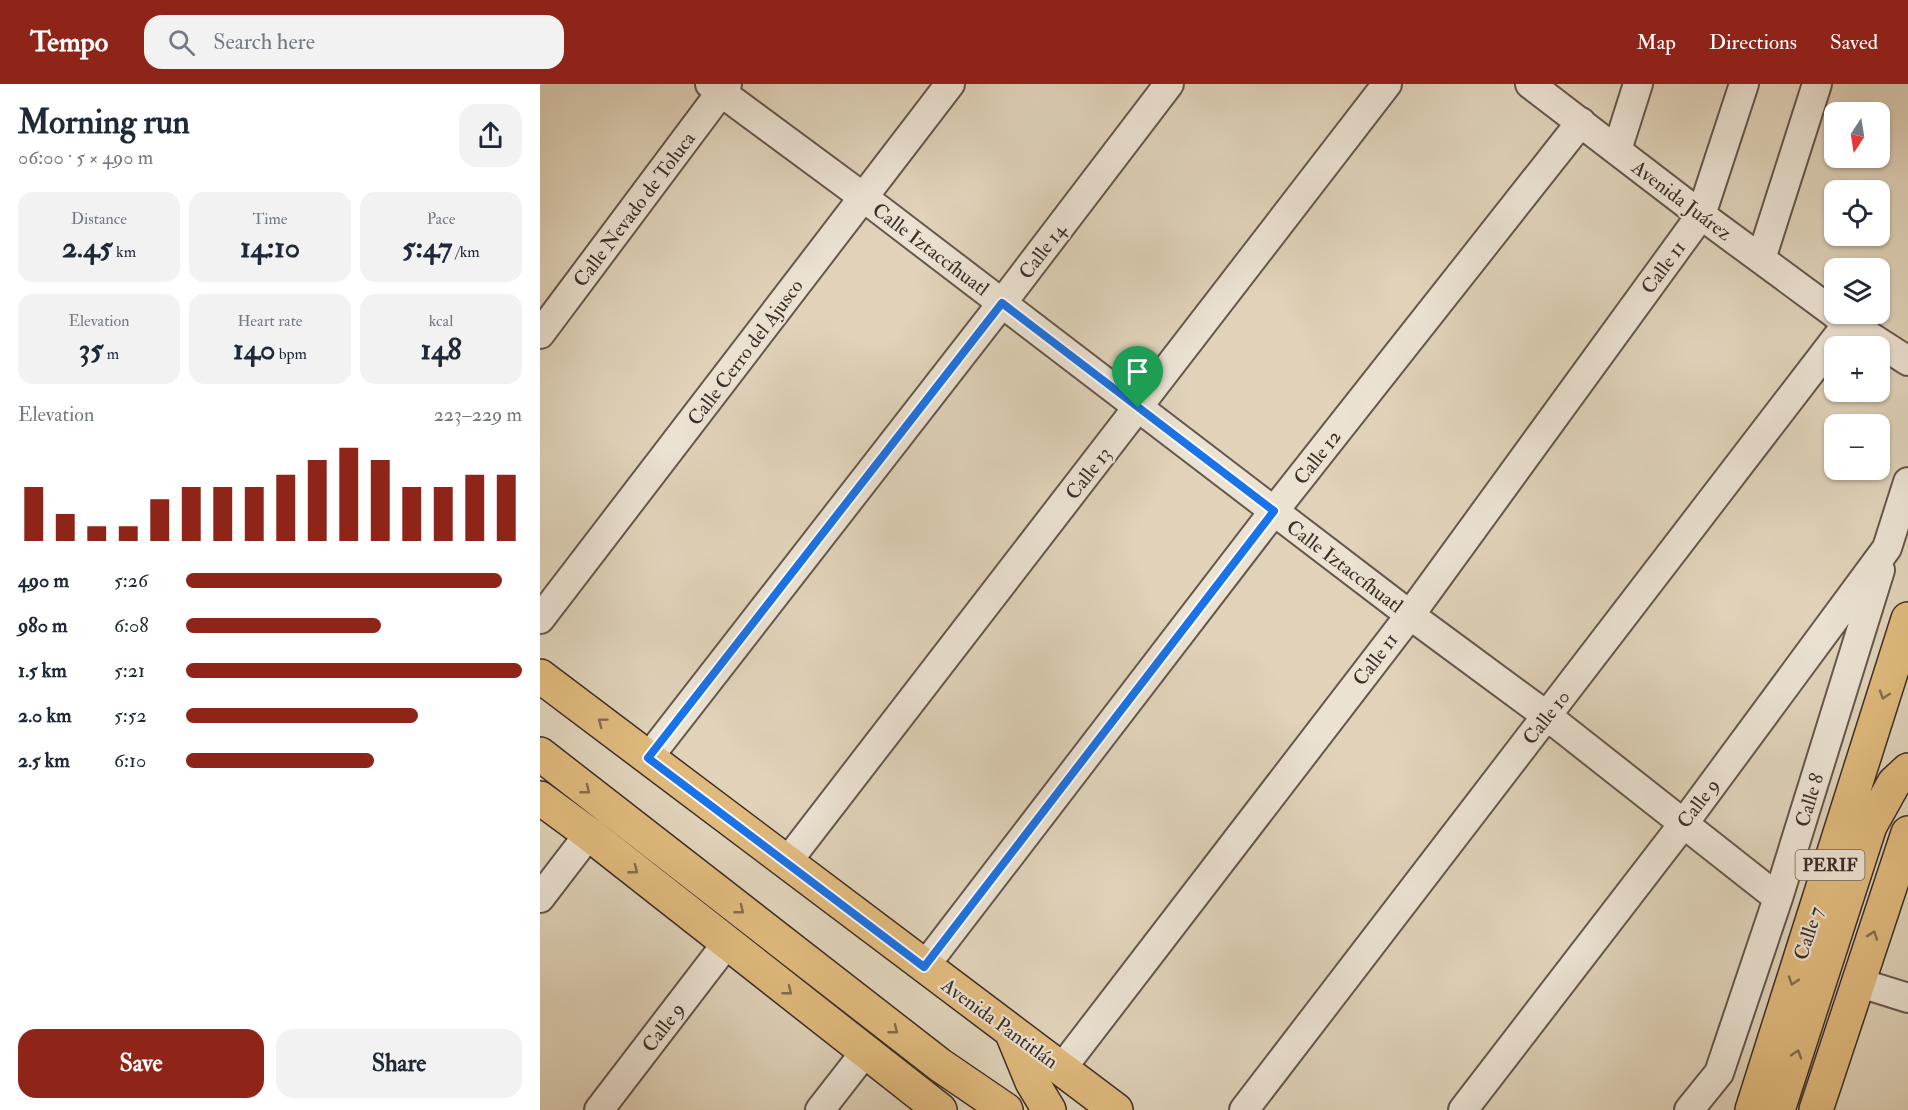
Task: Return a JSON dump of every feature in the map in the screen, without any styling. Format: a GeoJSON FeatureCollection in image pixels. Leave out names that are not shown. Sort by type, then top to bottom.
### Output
{"type":"FeatureCollection","features":[{"type":"Feature","properties":{"kind":"main road","name":"Calle 7"},"geometry":{"type":"LineString","coordinates":[[1752,1110],[1908,619]]}},
{"type":"Feature","properties":{"kind":"main road","name":"Avenida Pantitlán"},"geometry":{"type":"LineString","coordinates":[[540,676],[1116,1110]]}},
{"type":"Feature","properties":{"kind":"main road"},"geometry":{"type":"LineString","coordinates":[[540,754],[940,1065],[1006,1110]]}},
{"type":"Feature","properties":{"kind":"main road"},"geometry":{"type":"LineString","coordinates":[[1778,1110],[1870,826],[1894,783],[1908,770]]}},
{"type":"Feature","properties":{"kind":"main road"},"geometry":{"type":"LineString","coordinates":[[540,798],[940,1110]]}},
{"type":"Feature","properties":{"kind":"main road","name":"PERIF"},"geometry":{"type":"LineString","coordinates":[[1816,1110],[1908,833]]}},
{"type":"Feature","properties":{"kind":"main road"},"geometry":{"type":"LineString","coordinates":[[1010,1030],[1032,1082],[1049,1110]]}},
{"type":"Feature","properties":{"kind":"street","name":"Calle Cerro del Ajusco"},"geometry":{"type":"LineString","coordinates":[[540,619],[950,84]]}},
{"type":"Feature","properties":{"kind":"street","name":"Calle 14"},"geometry":{"type":"LineString","coordinates":[[648,758],[1002,303],[1169,84]]}},
{"type":"Feature","properties":{"kind":"street","name":"Calle 13"},"geometry":{"type":"LineString","coordinates":[[788,862],[1388,84]]}},
{"type":"Feature","properties":{"kind":"street","name":"Avenida Juárez"},"geometry":{"type":"LineString","coordinates":[[1530,84],[1701,215],[1824,305]]}},
{"type":"Feature","properties":{"kind":"street"},"geometry":{"type":"LineString","coordinates":[[1617,150],[1638,84]]}},
{"type":"Feature","properties":{"kind":"street","name":"Calle 11"},"geometry":{"type":"LineString","coordinates":[[1062,1068],[1410,615],[1701,215],[1744,84]]}},
{"type":"Feature","properties":{"kind":"street"},"geometry":{"type":"LineString","coordinates":[[1761,259],[1817,84]]}},
{"type":"Feature","properties":{"kind":"street","name":"Calle Iztaccíhuatl"},"geometry":{"type":"LineString","coordinates":[[719,87],[1410,615],[1547,716],[1778,898]]}},
{"type":"Feature","properties":{"kind":"street","name":"Calle Nevado de Toluca"},"geometry":{"type":"LineString","coordinates":[[540,334],[719,87]]}},
{"type":"Feature","properties":{"kind":"street","name":"Calle 12"},"geometry":{"type":"LineString","coordinates":[[924,967],[1274,511],[1581,122]]}},
{"type":"Feature","properties":{"kind":"street","name":"Calle 10"},"geometry":{"type":"LineString","coordinates":[[1244,1110],[1547,716],[1833,324]]}},
{"type":"Feature","properties":{"kind":"street","name":"Avenida Juárez"},"geometry":{"type":"LineString","coordinates":[[1851,324],[1908,361]]}},
{"type":"Feature","properties":{"kind":"street","name":"Calle 9"},"geometry":{"type":"LineString","coordinates":[[1464,1110],[1684,823],[1887,548],[1908,482]]}},
{"type":"Feature","properties":{"kind":"street","name":"Calle 8"},"geometry":{"type":"LineString","coordinates":[[1689,1110],[1719,1073],[1778,898],[1887,548]]}},
{"type":"Feature","properties":{"kind":"street"},"geometry":{"type":"LineString","coordinates":[[540,898],[589,834]]}},
{"type":"Feature","properties":{"kind":"street","name":"Calle 9"},"geometry":{"type":"LineString","coordinates":[[599,1110],[727,943]]}},
{"type":"Feature","properties":{"kind":"street"},"geometry":{"type":"LineString","coordinates":[[1857,982],[1908,998]]}},
{"type":"Feature","properties":{"kind":"street"},"geometry":{"type":"LineString","coordinates":[[820,1110],[866,1051]]}},
{"type":"Feature","properties":{"kind":"street"},"geometry":{"type":"LineString","coordinates":[[1707,1110],[1719,1073]]}},
{"type":"Feature","properties":{"kind":"route"},"geometry":{"type":"LineString","coordinates":[[1002,303],[1138,408],[1274,511],[924,967],[648,758],[1002,303]]}}]}
